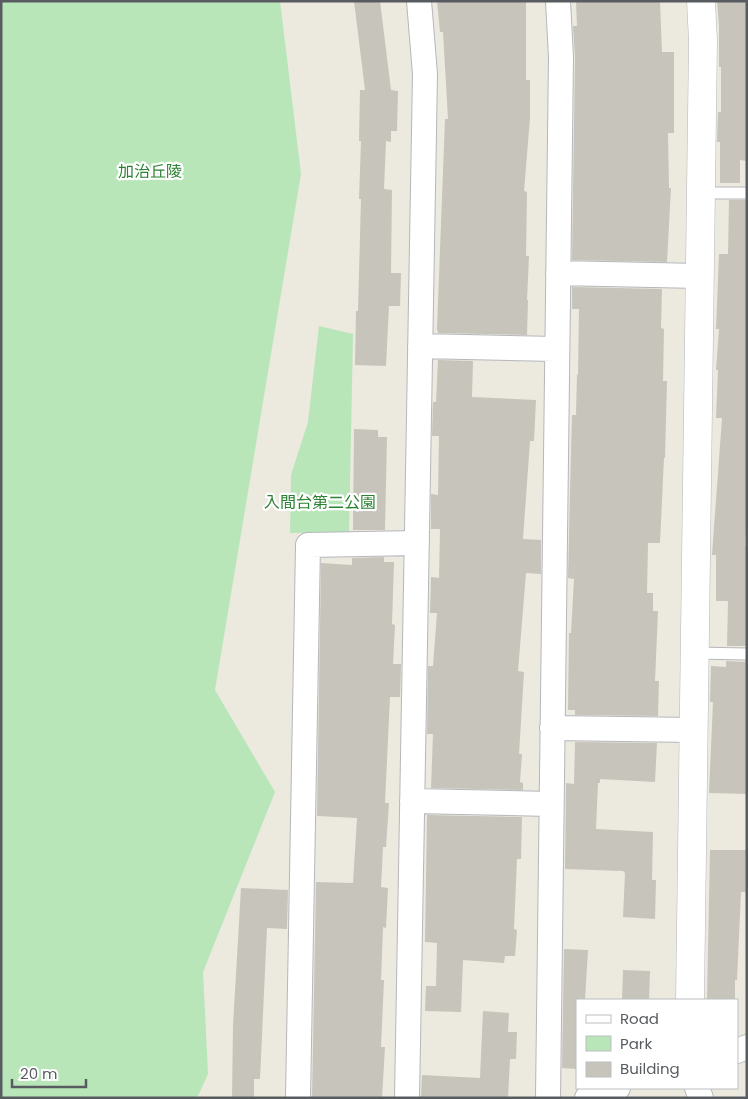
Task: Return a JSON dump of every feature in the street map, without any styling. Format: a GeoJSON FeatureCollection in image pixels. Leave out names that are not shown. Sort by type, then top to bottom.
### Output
{"type":"FeatureCollection","features":[{"type":"Feature","properties":{"kind":"street"},"geometry":{"type":"LineString","coordinates":[[407,1098],[424,74],[419,1]]}},
{"type":"Feature","properties":{"kind":"street"},"geometry":{"type":"LineString","coordinates":[[548,1098],[561,57],[558,1]]}},
{"type":"Feature","properties":{"kind":"street"},"geometry":{"type":"LineString","coordinates":[[690,999],[703,41],[701,1]]}},
{"type":"Feature","properties":{"kind":"street"},"geometry":{"type":"LineString","coordinates":[[558,273],[700,276]]}},
{"type":"Feature","properties":{"kind":"street"},"geometry":{"type":"LineString","coordinates":[[420,346],[556,349]]}},
{"type":"Feature","properties":{"kind":"street"},"geometry":{"type":"LineString","coordinates":[[298,1098],[308,545],[417,543]]}},
{"type":"Feature","properties":{"kind":"street"},"geometry":{"type":"LineString","coordinates":[[552,728],[694,730]]}},
{"type":"Feature","properties":{"kind":"street"},"geometry":{"type":"LineString","coordinates":[[412,802],[551,804]]}},
{"type":"Feature","properties":{"kind":"street"},"geometry":{"type":"LineString","coordinates":[[587,1098],[615,1089]]}},
{"type":"Feature","properties":{"kind":"lane"},"geometry":{"type":"LineString","coordinates":[[701,193],[747,193]]}},
{"type":"Feature","properties":{"kind":"lane"},"geometry":{"type":"LineString","coordinates":[[695,653],[747,654]]}},
{"type":"Feature","properties":{"kind":"green space","name":"加治丘陵"},"geometry":{"type":"Polygon","coordinates":[[[1,1],[280,1],[301,174],[215,690],[275,792],[203,972],[208,1074],[197,1098],[1,1098],[1,1]]]}},
{"type":"Feature","properties":{"kind":"green space","name":"入間台第二公園"},"geometry":{"type":"Polygon","coordinates":[[[319,326],[353,334],[349,532],[290,533],[291,475],[308,422],[319,326]]]}},
{"type":"Feature","properties":{"kind":"building"},"geometry":{"type":"Polygon","coordinates":[[[354,1],[380,1],[391,90],[398,91],[397,131],[391,131],[391,142],[386,141],[384,189],[392,190],[391,273],[401,273],[400,306],[389,306],[386,366],[355,365],[361,199],[359,199],[360,90],[365,90],[354,1]]]}},
{"type":"Feature","properties":{"kind":"building"},"geometry":{"type":"Polygon","coordinates":[[[437,1],[526,1],[526,80],[530,80],[530,118],[524,191],[527,192],[526,256],[529,256],[527,335],[438,333],[445,119],[448,119],[443,32],[440,32],[437,1]]]}},
{"type":"Feature","properties":{"kind":"building"},"geometry":{"type":"Polygon","coordinates":[[[576,1],[660,1],[662,52],[674,52],[674,133],[668,133],[669,188],[671,188],[667,262],[572,260],[575,57],[573,26],[577,26],[576,1]]]}},
{"type":"Feature","properties":{"kind":"building"},"geometry":{"type":"Polygon","coordinates":[[[717,1],[747,1],[747,161],[740,160],[740,183],[720,183],[720,142],[717,142],[718,112],[721,112],[721,67],[719,67],[717,1]]]}},
{"type":"Feature","properties":{"kind":"building"},"geometry":{"type":"Polygon","coordinates":[[[729,200],[747,200],[747,506],[745,546],[747,546],[747,646],[727,646],[728,601],[716,601],[716,555],[712,555],[722,418],[716,418],[718,370],[716,370],[719,329],[716,329],[719,254],[728,254],[729,200]]]}},
{"type":"Feature","properties":{"kind":"building"},"geometry":{"type":"Polygon","coordinates":[[[572,287],[662,289],[661,328],[664,329],[663,381],[667,381],[665,458],[660,543],[648,543],[647,593],[653,593],[653,611],[658,611],[655,681],[659,681],[658,716],[575,715],[575,710],[568,710],[569,633],[571,633],[574,579],[568,578],[571,451],[572,415],[576,415],[579,309],[572,309],[572,287]]]}},
{"type":"Feature","properties":{"kind":"building"},"geometry":{"type":"Polygon","coordinates":[[[438,360],[473,361],[472,397],[536,400],[534,441],[530,441],[523,539],[541,540],[541,574],[526,573],[518,671],[524,672],[519,754],[522,754],[520,782],[523,783],[523,790],[431,788],[433,734],[427,734],[428,666],[433,666],[437,613],[430,613],[431,577],[439,578],[440,529],[431,529],[431,494],[438,495],[439,436],[432,436],[433,402],[436,402],[438,360]]]}},
{"type":"Feature","properties":{"kind":"building"},"geometry":{"type":"Polygon","coordinates":[[[354,429],[378,430],[378,437],[387,437],[385,530],[353,530],[354,429]]]}},
{"type":"Feature","properties":{"kind":"building"},"geometry":{"type":"Polygon","coordinates":[[[384,557],[384,562],[394,562],[392,624],[395,625],[393,664],[401,664],[400,697],[390,697],[385,803],[389,803],[386,847],[383,847],[381,887],[388,888],[386,928],[383,927],[381,980],[384,980],[381,1047],[385,1047],[382,1098],[312,1098],[316,882],[353,883],[357,818],[317,816],[321,563],[352,565],[352,558],[384,557]]]}},
{"type":"Feature","properties":{"kind":"building"},"geometry":{"type":"Polygon","coordinates":[[[726,661],[747,662],[747,794],[709,793],[713,702],[710,702],[711,666],[726,667],[726,661]]]}},
{"type":"Feature","properties":{"kind":"building"},"geometry":{"type":"Polygon","coordinates":[[[575,742],[657,743],[655,782],[600,779],[600,783],[598,783],[596,829],[653,832],[652,880],[656,880],[655,919],[623,917],[625,873],[623,871],[565,869],[566,783],[574,784],[575,742]]]}},
{"type":"Feature","properties":{"kind":"building"},"geometry":{"type":"Polygon","coordinates":[[[427,815],[522,817],[521,859],[517,859],[514,929],[517,930],[515,956],[505,956],[504,963],[463,960],[461,1012],[425,1011],[426,986],[436,986],[437,943],[425,942],[427,815]]]}},
{"type":"Feature","properties":{"kind":"building"},"geometry":{"type":"Polygon","coordinates":[[[710,850],[747,850],[746,892],[741,892],[735,999],[707,999],[710,850]]]}},
{"type":"Feature","properties":{"kind":"building"},"geometry":{"type":"Polygon","coordinates":[[[241,888],[288,890],[287,929],[267,928],[260,1079],[254,1079],[254,1098],[232,1098],[233,1026],[241,888]]]}},
{"type":"Feature","properties":{"kind":"building"},"geometry":{"type":"Polygon","coordinates":[[[564,949],[588,950],[585,999],[576,999],[576,1069],[562,1068],[564,949]]]}},
{"type":"Feature","properties":{"kind":"building"},"geometry":{"type":"Polygon","coordinates":[[[623,970],[650,971],[649,999],[622,999],[623,970]]]}},
{"type":"Feature","properties":{"kind":"building"},"geometry":{"type":"Polygon","coordinates":[[[483,1011],[509,1013],[508,1032],[517,1032],[516,1059],[510,1059],[508,1098],[421,1098],[422,1075],[480,1078],[483,1011]]]}}]}
